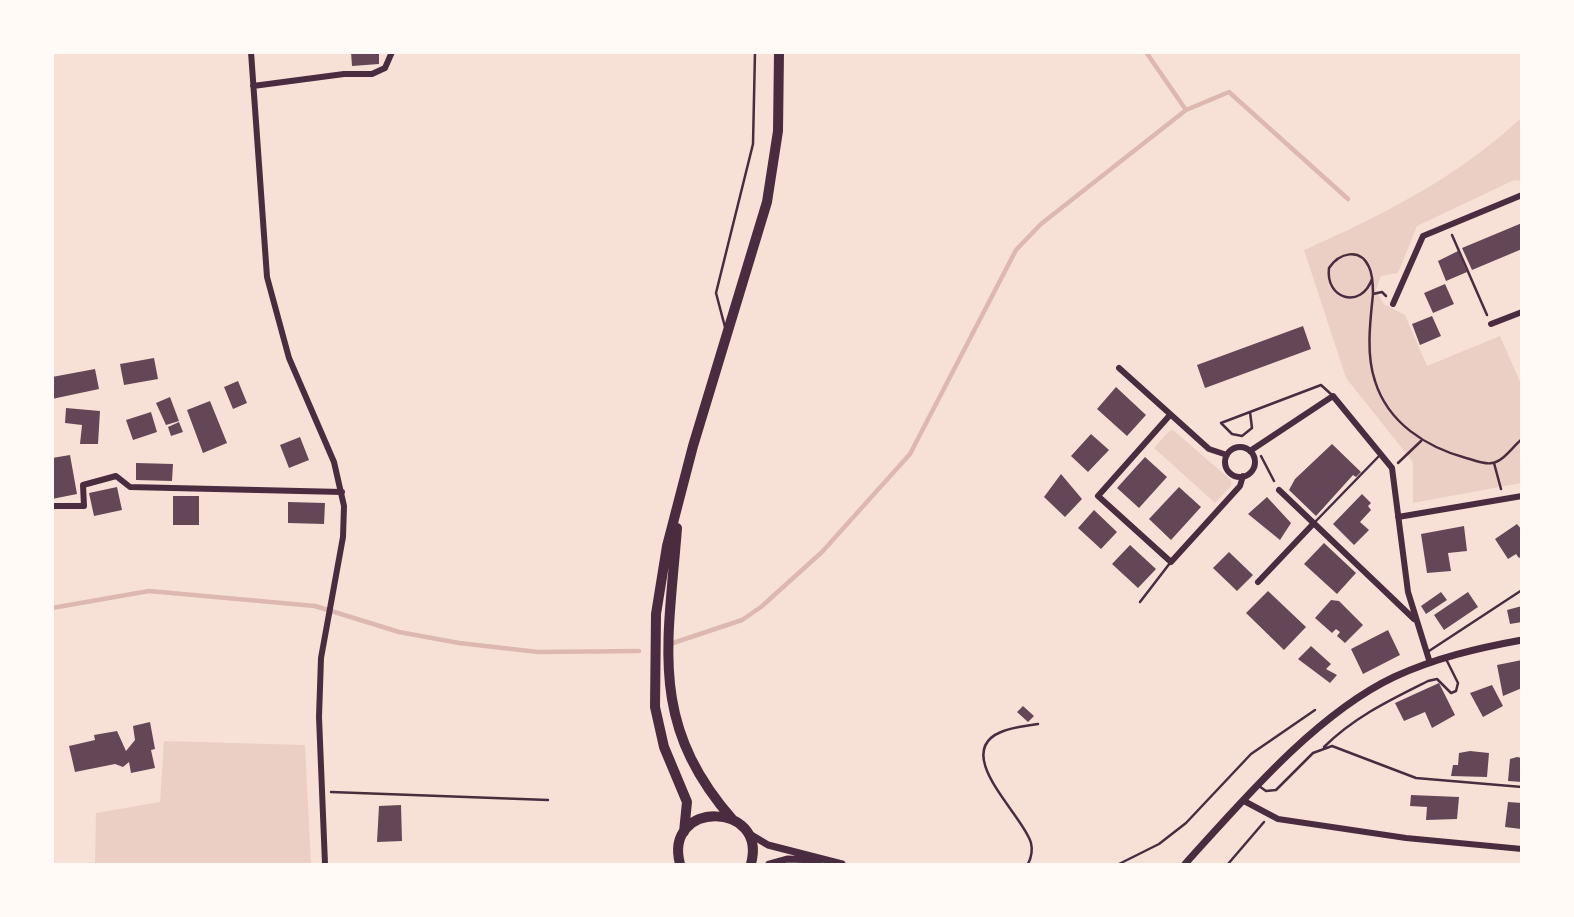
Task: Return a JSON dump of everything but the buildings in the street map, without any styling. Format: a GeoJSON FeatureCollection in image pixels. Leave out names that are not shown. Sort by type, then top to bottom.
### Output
{"type":"FeatureCollection","features":[{"type":"Feature","properties":{"kind":"main road"},"geometry":{"type":"LineString","coordinates":[[680,864],[678,846],[684,832],[687,802],[660,735],[653,678],[662,569],[693,446],[762,222],[771,180],[779,116],[779,52]]}},
{"type":"Feature","properties":{"kind":"main road"},"geometry":{"type":"LineString","coordinates":[[678,507],[669,632],[670,698],[678,733],[692,764],[709,792],[745,830],[752,844],[751,864]]}},
{"type":"Feature","properties":{"kind":"main road"},"geometry":{"type":"LineString","coordinates":[[684,832],[695,821],[710,815],[733,820]]}},
{"type":"Feature","properties":{"kind":"street"},"geometry":{"type":"LineString","coordinates":[[251,52],[267,277],[289,358],[334,462],[342,492],[343,537],[326,622],[319,717],[325,864]]}},
{"type":"Feature","properties":{"kind":"street"},"geometry":{"type":"LineString","coordinates":[[253,86],[344,74],[372,74],[385,68],[392,52]]}},
{"type":"Feature","properties":{"kind":"street"},"geometry":{"type":"LineString","coordinates":[[1394,303],[1423,236],[1521,195]]}},
{"type":"Feature","properties":{"kind":"street"},"geometry":{"type":"LineString","coordinates":[[1491,324],[1521,312]]}},
{"type":"Feature","properties":{"kind":"street"},"geometry":{"type":"LineString","coordinates":[[1119,368],[1209,449],[1227,455]]}},
{"type":"Feature","properties":{"kind":"street"},"geometry":{"type":"LineString","coordinates":[[1227,455],[1240,447],[1253,449],[1333,396],[1392,468],[1414,619],[1430,663]]}},
{"type":"Feature","properties":{"kind":"street"},"geometry":{"type":"LineString","coordinates":[[1170,415],[1098,496],[1171,562],[1255,466],[1253,449]]}},
{"type":"Feature","properties":{"kind":"street"},"geometry":{"type":"LineString","coordinates":[[1227,455],[1227,469],[1236,476],[1243,477]]}},
{"type":"Feature","properties":{"kind":"street"},"geometry":{"type":"LineString","coordinates":[[52,506],[84,506],[82,485],[116,476],[130,487],[342,492]]}},
{"type":"Feature","properties":{"kind":"street"},"geometry":{"type":"LineString","coordinates":[[1279,490],[1414,619]]}},
{"type":"Feature","properties":{"kind":"street"},"geometry":{"type":"LineString","coordinates":[[1398,517],[1521,496]]}},
{"type":"Feature","properties":{"kind":"street"},"geometry":{"type":"LineString","coordinates":[[1258,582],[1314,523]]}},
{"type":"Feature","properties":{"kind":"street"},"geometry":{"type":"LineString","coordinates":[[1185,864],[1319,726],[1377,686],[1430,663],[1521,640]]}},
{"type":"Feature","properties":{"kind":"street"},"geometry":{"type":"LineString","coordinates":[[1244,801],[1268,816],[1406,838],[1521,849]]}},
{"type":"Feature","properties":{"kind":"street"},"geometry":{"type":"LineString","coordinates":[[745,830],[764,844],[842,864]]}},
{"type":"Feature","properties":{"kind":"street"},"geometry":{"type":"LineString","coordinates":[[1178,864],[1196,852]]}},
{"type":"Feature","properties":{"kind":"street"},"geometry":{"type":"LineString","coordinates":[[769,864],[796,859],[828,861]]}},
{"type":"Feature","properties":{"kind":"lane"},"geometry":{"type":"LineString","coordinates":[[727,335],[716,293],[753,144],[755,52]]}},
{"type":"Feature","properties":{"kind":"lane"},"geometry":{"type":"LineString","coordinates":[[1250,411],[1252,428],[1242,436],[1232,433],[1221,423],[1250,411],[1321,385],[1333,396]]}},
{"type":"Feature","properties":{"kind":"lane"},"geometry":{"type":"LineString","coordinates":[[1314,523],[1381,454]]}},
{"type":"Feature","properties":{"kind":"lane"},"geometry":{"type":"LineString","coordinates":[[1140,602],[1171,562]]}},
{"type":"Feature","properties":{"kind":"lane"},"geometry":{"type":"LineString","coordinates":[[1426,652],[1521,590]]}},
{"type":"Feature","properties":{"kind":"lane"},"geometry":{"type":"LineString","coordinates":[[1259,786],[1266,791],[1276,790],[1313,753],[1324,747],[1343,729],[1428,681],[1437,679],[1451,693],[1456,691],[1459,688],[1458,683],[1446,658]]}},
{"type":"Feature","properties":{"kind":"lane"},"geometry":{"type":"LineString","coordinates":[[1324,747],[1332,746],[1416,778],[1521,787]]}},
{"type":"Feature","properties":{"kind":"path"},"geometry":{"type":"LineString","coordinates":[[1448,225],[1491,324]]}},
{"type":"Feature","properties":{"kind":"path"},"geometry":{"type":"LineString","coordinates":[[1372,279],[1368,289],[1360,295],[1345,298],[1336,294],[1331,286],[1329,268],[1340,257],[1354,253],[1367,264],[1372,279],[1373,295],[1370,357],[1374,378],[1390,411],[1421,442],[1453,455],[1494,463]]}},
{"type":"Feature","properties":{"kind":"path"},"geometry":{"type":"LineString","coordinates":[[1373,295],[1381,292],[1394,303]]}},
{"type":"Feature","properties":{"kind":"path"},"geometry":{"type":"LineString","coordinates":[[1494,463],[1521,439]]}},
{"type":"Feature","properties":{"kind":"path"},"geometry":{"type":"LineString","coordinates":[[1392,468],[1421,442]]}},
{"type":"Feature","properties":{"kind":"path"},"geometry":{"type":"LineString","coordinates":[[1253,449],[1279,490]]}},
{"type":"Feature","properties":{"kind":"path"},"geometry":{"type":"LineString","coordinates":[[1494,463],[1504,499]]}},
{"type":"Feature","properties":{"kind":"path"},"geometry":{"type":"LineString","coordinates":[[1119,864],[1159,844],[1186,823],[1251,754],[1315,710]]}},
{"type":"Feature","properties":{"kind":"path"},"geometry":{"type":"LineString","coordinates":[[1034,864],[1029,863],[1032,850],[1029,837],[992,782],[984,754],[989,741],[997,734],[1038,724]]}},
{"type":"Feature","properties":{"kind":"path"},"geometry":{"type":"LineString","coordinates":[[322,792],[548,800]]}},
{"type":"Feature","properties":{"kind":"path"},"geometry":{"type":"LineString","coordinates":[[1228,864],[1268,816]]}},
{"type":"Feature","properties":{"kind":"shaded area"},"geometry":{"type":"Polygon","coordinates":[[[1521,118],[1521,181],[1514,180],[1417,226],[1398,273],[1381,276],[1376,290],[1384,304],[1405,315],[1427,366],[1500,336],[1521,384],[1521,483],[1413,503],[1413,462],[1346,378],[1304,250],[1418,193],[1472,159],[1521,118]]]}},
{"type":"Feature","properties":{"kind":"shaded area"},"geometry":{"type":"Polygon","coordinates":[[[1173,430],[1231,480],[1231,486],[1215,503],[1154,448],[1173,430]]]}},
{"type":"Feature","properties":{"kind":"shaded area"},"geometry":{"type":"Polygon","coordinates":[[[164,741],[305,745],[311,864],[95,864],[96,813],[160,802],[164,741]]]}},
{"type":"Feature","properties":{"kind":"waterway"},"geometry":{"type":"LineString","coordinates":[[673,643],[742,620],[761,607],[822,552],[910,454],[1016,250],[1041,224],[1186,110],[1146,52]]}},
{"type":"Feature","properties":{"kind":"waterway"},"geometry":{"type":"LineString","coordinates":[[1186,110],[1229,92],[1348,199]]}},
{"type":"Feature","properties":{"kind":"waterway"},"geometry":{"type":"LineString","coordinates":[[52,608],[149,591],[315,606],[399,632],[459,643],[538,652],[639,651]]}}]}
